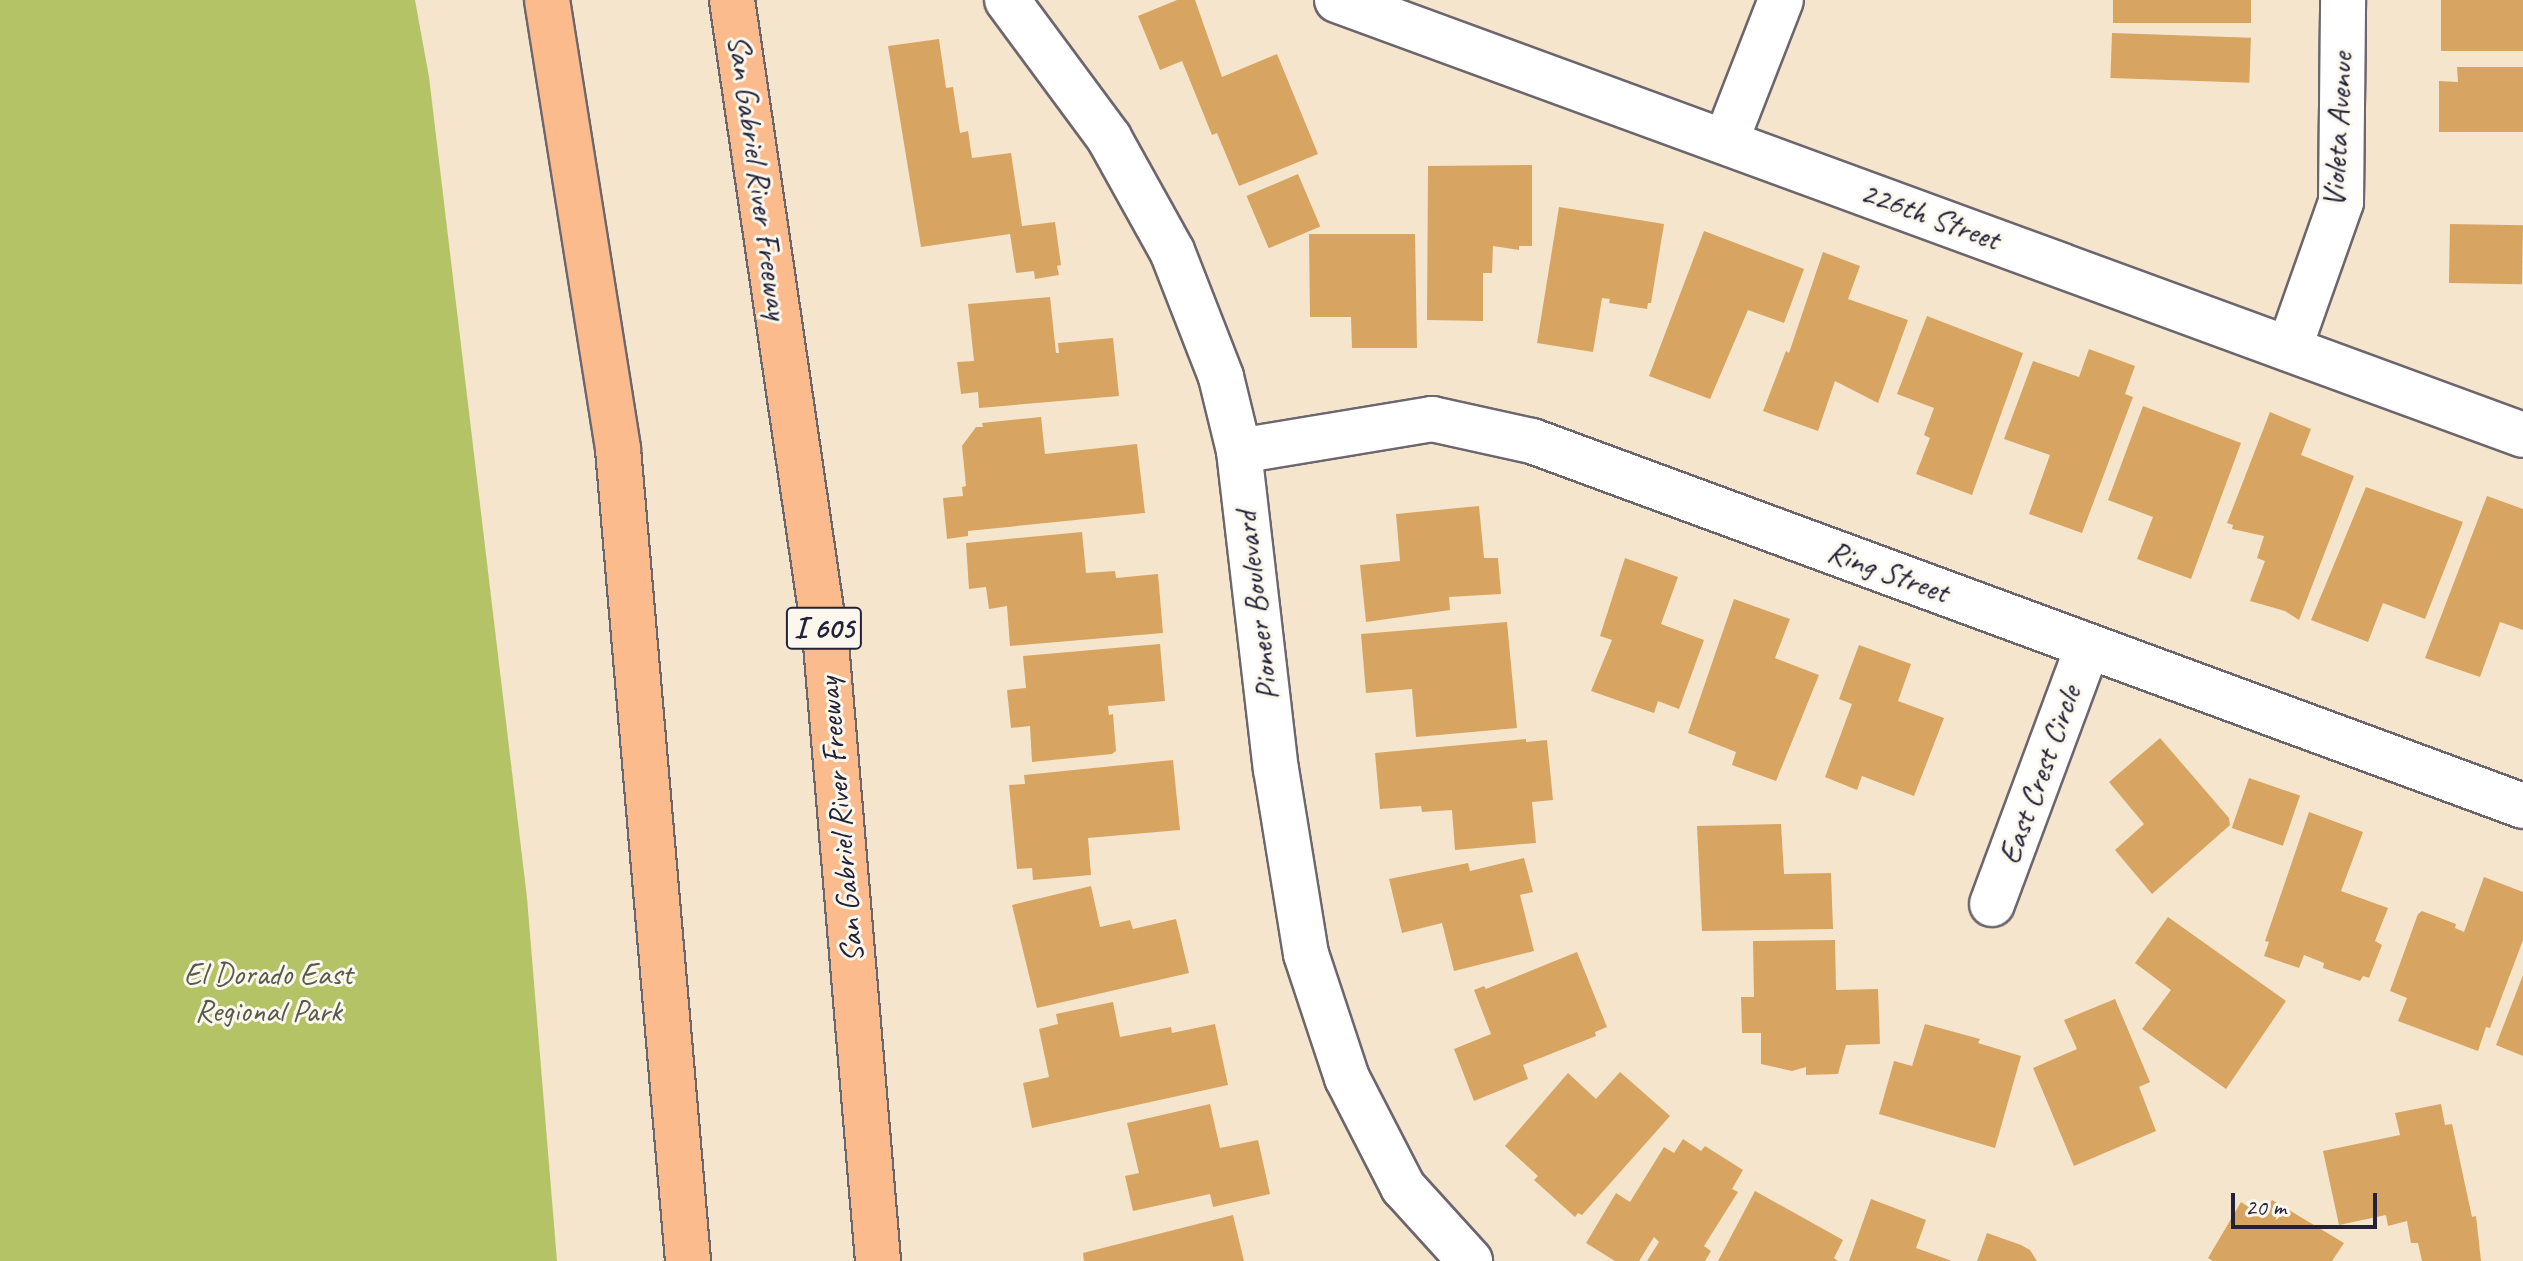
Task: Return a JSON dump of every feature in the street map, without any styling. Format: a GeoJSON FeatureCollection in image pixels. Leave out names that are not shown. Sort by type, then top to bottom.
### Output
{"type":"FeatureCollection","features":[{"type":"Feature","properties":{"kind":"highway"},"geometry":{"type":"LineString","coordinates":[[547,0],[618,449],[688,1261]]}},
{"type":"Feature","properties":{"kind":"highway","name":"San Gabriel River Freeway"},"geometry":{"type":"LineString","coordinates":[[732,0],[826,644],[878,1261]]}},
{"type":"Feature","properties":{"kind":"street","name":"Pioneer Boulevard"},"geometry":{"type":"LineString","coordinates":[[1007,0],[1109,138],[1172,251],[1221,377],[1239,451],[1276,769],[1306,954],[1347,1078],[1403,1187],[1457,1249]]}},
{"type":"Feature","properties":{"kind":"street","name":"226th Street"},"geometry":{"type":"LineString","coordinates":[[1337,0],[2523,435]]}},
{"type":"Feature","properties":{"kind":"street"},"geometry":{"type":"LineString","coordinates":[[1726,141],[1781,0]]}},
{"type":"Feature","properties":{"kind":"street","name":"Violeta Avenue"},"geometry":{"type":"LineString","coordinates":[[2289,349],[2341,202],[2343,0]]}},
{"type":"Feature","properties":{"kind":"street","name":"Ring Street"},"geometry":{"type":"LineString","coordinates":[[1239,451],[1432,419],[1532,441],[2523,806]]}},
{"type":"Feature","properties":{"kind":"street","name":"East Crest Circle"},"geometry":{"type":"LineString","coordinates":[[1992,904],[2088,646]]}},
{"type":"Feature","properties":{"kind":"green space","name":"El Dorado East Regional Park"},"geometry":{"type":"Polygon","coordinates":[[[0,0],[415,0],[429,77],[527,898],[557,1261],[0,1261],[0,0]]]}},
{"type":"Feature","properties":{"kind":"building"},"geometry":{"type":"Polygon","coordinates":[[[1177,0],[1195,0],[1222,77],[1277,54],[1318,154],[1239,186],[1217,133],[1212,135],[1182,61],[1160,70],[1138,16],[1177,0]]]}},
{"type":"Feature","properties":{"kind":"building"},"geometry":{"type":"Polygon","coordinates":[[[2113,0],[2251,0],[2251,23],[2113,23],[2113,0]]]}},
{"type":"Feature","properties":{"kind":"building"},"geometry":{"type":"Polygon","coordinates":[[[2441,0],[2523,0],[2523,51],[2441,51],[2441,0]]]}},
{"type":"Feature","properties":{"kind":"building"},"geometry":{"type":"Polygon","coordinates":[[[2112,33],[2251,38],[2249,83],[2110,78],[2112,33]]]}},
{"type":"Feature","properties":{"kind":"building"},"geometry":{"type":"Polygon","coordinates":[[[939,39],[946,88],[953,87],[960,133],[968,131],[972,158],[1011,153],[1022,226],[1055,222],[1061,265],[1057,266],[1059,275],[1035,279],[1034,271],[1016,273],[1010,234],[921,247],[888,46],[939,39]]]}},
{"type":"Feature","properties":{"kind":"building"},"geometry":{"type":"Polygon","coordinates":[[[2457,67],[2523,67],[2523,132],[2439,132],[2439,81],[2458,82],[2457,67]]]}},
{"type":"Feature","properties":{"kind":"building"},"geometry":{"type":"Polygon","coordinates":[[[1532,165],[1532,246],[1519,246],[1519,250],[1493,246],[1492,273],[1483,273],[1483,321],[1427,320],[1428,166],[1532,165]]]}},
{"type":"Feature","properties":{"kind":"building"},"geometry":{"type":"Polygon","coordinates":[[[1298,174],[1320,226],[1269,248],[1246,196],[1298,174]]]}},
{"type":"Feature","properties":{"kind":"building"},"geometry":{"type":"Polygon","coordinates":[[[1559,207],[1664,224],[1651,303],[1648,303],[1647,309],[1609,303],[1610,299],[1602,298],[1593,352],[1537,343],[1559,207]]]}},
{"type":"Feature","properties":{"kind":"building"},"geometry":{"type":"Polygon","coordinates":[[[2450,224],[2523,225],[2522,284],[2449,283],[2450,224]]]}},
{"type":"Feature","properties":{"kind":"building"},"geometry":{"type":"Polygon","coordinates":[[[1704,231],[1804,269],[1784,323],[1748,310],[1710,399],[1649,376],[1704,231]]]}},
{"type":"Feature","properties":{"kind":"building"},"geometry":{"type":"Polygon","coordinates":[[[1309,234],[1415,234],[1417,348],[1352,348],[1351,317],[1310,317],[1309,234]]]}},
{"type":"Feature","properties":{"kind":"building"},"geometry":{"type":"Polygon","coordinates":[[[1823,252],[1860,266],[1848,299],[1908,320],[1878,403],[1835,381],[1818,431],[1763,411],[1786,351],[1789,353],[1823,252]]]}},
{"type":"Feature","properties":{"kind":"building"},"geometry":{"type":"Polygon","coordinates":[[[1050,297],[1056,353],[1059,353],[1058,343],[1113,338],[1119,396],[979,408],[978,392],[961,394],[957,362],[974,361],[968,304],[1050,297]]]}},
{"type":"Feature","properties":{"kind":"building"},"geometry":{"type":"Polygon","coordinates":[[[1927,316],[2023,353],[1972,495],[1916,474],[1930,438],[1924,435],[1934,408],[1897,394],[1927,316]]]}},
{"type":"Feature","properties":{"kind":"building"},"geometry":{"type":"Polygon","coordinates":[[[2089,349],[2135,366],[2125,394],[2133,397],[2082,533],[2029,514],[2050,455],[2004,439],[2033,361],[2079,377],[2089,349]]]}},
{"type":"Feature","properties":{"kind":"building"},"geometry":{"type":"Polygon","coordinates":[[[2143,406],[2241,443],[2191,579],[2137,559],[2153,517],[2108,500],[2143,406]]]}},
{"type":"Feature","properties":{"kind":"building"},"geometry":{"type":"Polygon","coordinates":[[[2270,412],[2311,429],[2301,455],[2354,476],[2299,620],[2285,611],[2250,601],[2265,561],[2257,558],[2264,536],[2232,529],[2233,525],[2227,523],[2270,412]]]}},
{"type":"Feature","properties":{"kind":"building"},"geometry":{"type":"Polygon","coordinates":[[[1041,417],[1045,454],[1137,444],[1145,513],[968,531],[968,536],[947,539],[943,498],[963,496],[962,487],[966,486],[962,446],[976,427],[983,427],[982,423],[1041,417]]]}},
{"type":"Feature","properties":{"kind":"building"},"geometry":{"type":"Polygon","coordinates":[[[2366,487],[2463,522],[2425,619],[2383,603],[2368,642],[2311,620],[2366,487]]]}},
{"type":"Feature","properties":{"kind":"building"},"geometry":{"type":"Polygon","coordinates":[[[2487,496],[2523,509],[2523,630],[2500,622],[2480,677],[2425,658],[2487,496]]]}},
{"type":"Feature","properties":{"kind":"building"},"geometry":{"type":"Polygon","coordinates":[[[1479,506],[1484,558],[1498,558],[1501,594],[1449,597],[1450,610],[1366,622],[1360,565],[1400,561],[1396,514],[1479,506]]]}},
{"type":"Feature","properties":{"kind":"building"},"geometry":{"type":"Polygon","coordinates":[[[1082,532],[1086,573],[1115,571],[1116,578],[1158,574],[1163,633],[1010,646],[1007,606],[989,609],[986,587],[969,589],[966,543],[1082,532]]]}},
{"type":"Feature","properties":{"kind":"building"},"geometry":{"type":"Polygon","coordinates":[[[1625,558],[1678,577],[1661,624],[1704,640],[1679,709],[1658,701],[1654,713],[1591,691],[1612,640],[1600,636],[1625,558]]]}},
{"type":"Feature","properties":{"kind":"building"},"geometry":{"type":"Polygon","coordinates":[[[1734,599],[1790,619],[1775,658],[1819,675],[1776,781],[1732,765],[1736,752],[1688,733],[1734,599]]]}},
{"type":"Feature","properties":{"kind":"building"},"geometry":{"type":"Polygon","coordinates":[[[1507,622],[1517,728],[1416,737],[1412,689],[1366,693],[1361,634],[1507,622]]]}},
{"type":"Feature","properties":{"kind":"building"},"geometry":{"type":"Polygon","coordinates":[[[1160,644],[1165,701],[1108,706],[1109,715],[1113,714],[1116,751],[1112,754],[1032,762],[1030,726],[1011,728],[1007,690],[1026,688],[1023,656],[1160,644]]]}},
{"type":"Feature","properties":{"kind":"building"},"geometry":{"type":"Polygon","coordinates":[[[1859,645],[1911,664],[1898,701],[1944,718],[1914,796],[1862,776],[1857,790],[1825,777],[1852,704],[1839,699],[1859,645]]]}},
{"type":"Feature","properties":{"kind":"building"},"geometry":{"type":"Polygon","coordinates":[[[2160,738],[2229,818],[2230,825],[2152,894],[2115,850],[2144,824],[2109,782],[2160,738]]]}},
{"type":"Feature","properties":{"kind":"building"},"geometry":{"type":"Polygon","coordinates":[[[1526,739],[1526,742],[1547,740],[1553,800],[1532,802],[1536,843],[1455,850],[1452,810],[1422,812],[1421,806],[1380,809],[1375,753],[1526,739]]]}},
{"type":"Feature","properties":{"kind":"building"},"geometry":{"type":"Polygon","coordinates":[[[1173,760],[1180,830],[1088,838],[1091,875],[1033,880],[1032,868],[1017,869],[1009,785],[1025,784],[1024,775],[1173,760]]]}},
{"type":"Feature","properties":{"kind":"building"},"geometry":{"type":"Polygon","coordinates":[[[2249,778],[2300,796],[2283,846],[2232,828],[2249,778]]]}},
{"type":"Feature","properties":{"kind":"building"},"geometry":{"type":"Polygon","coordinates":[[[2309,812],[2363,832],[2341,891],[2388,908],[2375,941],[2382,945],[2369,978],[2363,976],[2360,981],[2323,968],[2324,963],[2304,955],[2299,968],[2264,956],[2269,942],[2265,941],[2309,812]]]}},
{"type":"Feature","properties":{"kind":"building"},"geometry":{"type":"Polygon","coordinates":[[[1781,824],[1784,874],[1831,873],[1833,929],[1702,931],[1697,826],[1781,824]]]}},
{"type":"Feature","properties":{"kind":"building"},"geometry":{"type":"Polygon","coordinates":[[[1524,858],[1533,892],[1520,895],[1534,951],[1454,971],[1442,923],[1402,933],[1389,879],[1468,863],[1470,871],[1524,858]]]}},
{"type":"Feature","properties":{"kind":"building"},"geometry":{"type":"Polygon","coordinates":[[[2484,877],[2523,892],[2523,940],[2490,1028],[2486,1027],[2478,1051],[2398,1021],[2407,998],[2390,991],[2418,914],[2422,911],[2456,924],[2455,928],[2464,932],[2484,877]]]}},
{"type":"Feature","properties":{"kind":"building"},"geometry":{"type":"Polygon","coordinates":[[[1091,886],[1100,927],[1130,920],[1133,929],[1176,919],[1189,973],[1037,1008],[1012,905],[1091,886]]]}},
{"type":"Feature","properties":{"kind":"building"},"geometry":{"type":"Polygon","coordinates":[[[2168,917],[2286,1001],[2226,1089],[2142,1029],[2171,990],[2135,963],[2168,917]]]}},
{"type":"Feature","properties":{"kind":"building"},"geometry":{"type":"Polygon","coordinates":[[[1835,940],[1836,990],[1878,989],[1880,1044],[1846,1045],[1838,1074],[1806,1075],[1806,1067],[1792,1071],[1761,1064],[1761,1033],[1742,1033],[1741,997],[1754,997],[1753,941],[1835,940]]]}},
{"type":"Feature","properties":{"kind":"building"},"geometry":{"type":"Polygon","coordinates":[[[1577,952],[1607,1027],[1595,1032],[1596,1036],[1523,1065],[1528,1079],[1474,1101],[1454,1049],[1491,1034],[1474,990],[1484,986],[1486,989],[1577,952]]]}},
{"type":"Feature","properties":{"kind":"building"},"geometry":{"type":"Polygon","coordinates":[[[2523,975],[2523,1056],[2496,1045],[2523,975]]]}},
{"type":"Feature","properties":{"kind":"building"},"geometry":{"type":"Polygon","coordinates":[[[2115,999],[2150,1082],[2139,1087],[2156,1131],[2074,1166],[2033,1068],[2077,1049],[2064,1020],[2115,999]]]}},
{"type":"Feature","properties":{"kind":"building"},"geometry":{"type":"Polygon","coordinates":[[[1113,1002],[1120,1037],[1171,1027],[1172,1033],[1215,1024],[1228,1085],[1032,1128],[1023,1083],[1049,1077],[1039,1029],[1058,1024],[1056,1014],[1113,1002]]]}},
{"type":"Feature","properties":{"kind":"building"},"geometry":{"type":"Polygon","coordinates":[[[1925,1024],[1980,1039],[1978,1043],[2021,1056],[1995,1148],[1879,1114],[1894,1061],[1912,1066],[1925,1024]]]}},
{"type":"Feature","properties":{"kind":"building"},"geometry":{"type":"Polygon","coordinates":[[[1620,1072],[1670,1116],[1582,1215],[1578,1213],[1575,1217],[1534,1180],[1538,1176],[1505,1146],[1568,1073],[1596,1099],[1620,1072]]]}},
{"type":"Feature","properties":{"kind":"building"},"geometry":{"type":"Polygon","coordinates":[[[1210,1104],[1220,1148],[1258,1140],[1270,1194],[1213,1207],[1210,1194],[1133,1211],[1125,1176],[1139,1173],[1127,1123],[1210,1104]]]}},
{"type":"Feature","properties":{"kind":"building"},"geometry":{"type":"Polygon","coordinates":[[[2441,1104],[2445,1125],[2452,1124],[2472,1217],[2476,1216],[2481,1261],[2422,1261],[2418,1243],[2411,1243],[2407,1221],[2388,1226],[2386,1215],[2339,1225],[2323,1151],[2400,1135],[2395,1113],[2441,1104]]]}},
{"type":"Feature","properties":{"kind":"building"},"geometry":{"type":"Polygon","coordinates":[[[1683,1139],[1701,1151],[1705,1146],[1743,1170],[1732,1189],[1738,1192],[1704,1246],[1711,1251],[1705,1261],[1647,1261],[1659,1242],[1654,1237],[1639,1261],[1615,1261],[1586,1243],[1616,1193],[1630,1202],[1664,1147],[1674,1153],[1683,1139]]]}},
{"type":"Feature","properties":{"kind":"building"},"geometry":{"type":"Polygon","coordinates":[[[1755,1191],[1843,1240],[1834,1258],[1838,1261],[1718,1261],[1755,1191]]]}},
{"type":"Feature","properties":{"kind":"building"},"geometry":{"type":"Polygon","coordinates":[[[1871,1199],[1926,1220],[1916,1248],[1952,1261],[1849,1261],[1871,1199]]]}},
{"type":"Feature","properties":{"kind":"building"},"geometry":{"type":"Polygon","coordinates":[[[2272,1200],[2344,1243],[2332,1261],[2213,1261],[2208,1258],[2241,1202],[2262,1216],[2272,1200]]]}},
{"type":"Feature","properties":{"kind":"building"},"geometry":{"type":"Polygon","coordinates":[[[1233,1215],[1244,1261],[1084,1261],[1083,1253],[1233,1215]]]}},
{"type":"Feature","properties":{"kind":"building"},"geometry":{"type":"Polygon","coordinates":[[[1987,1233],[2030,1250],[2037,1261],[1977,1261],[1987,1233]]]}}]}
